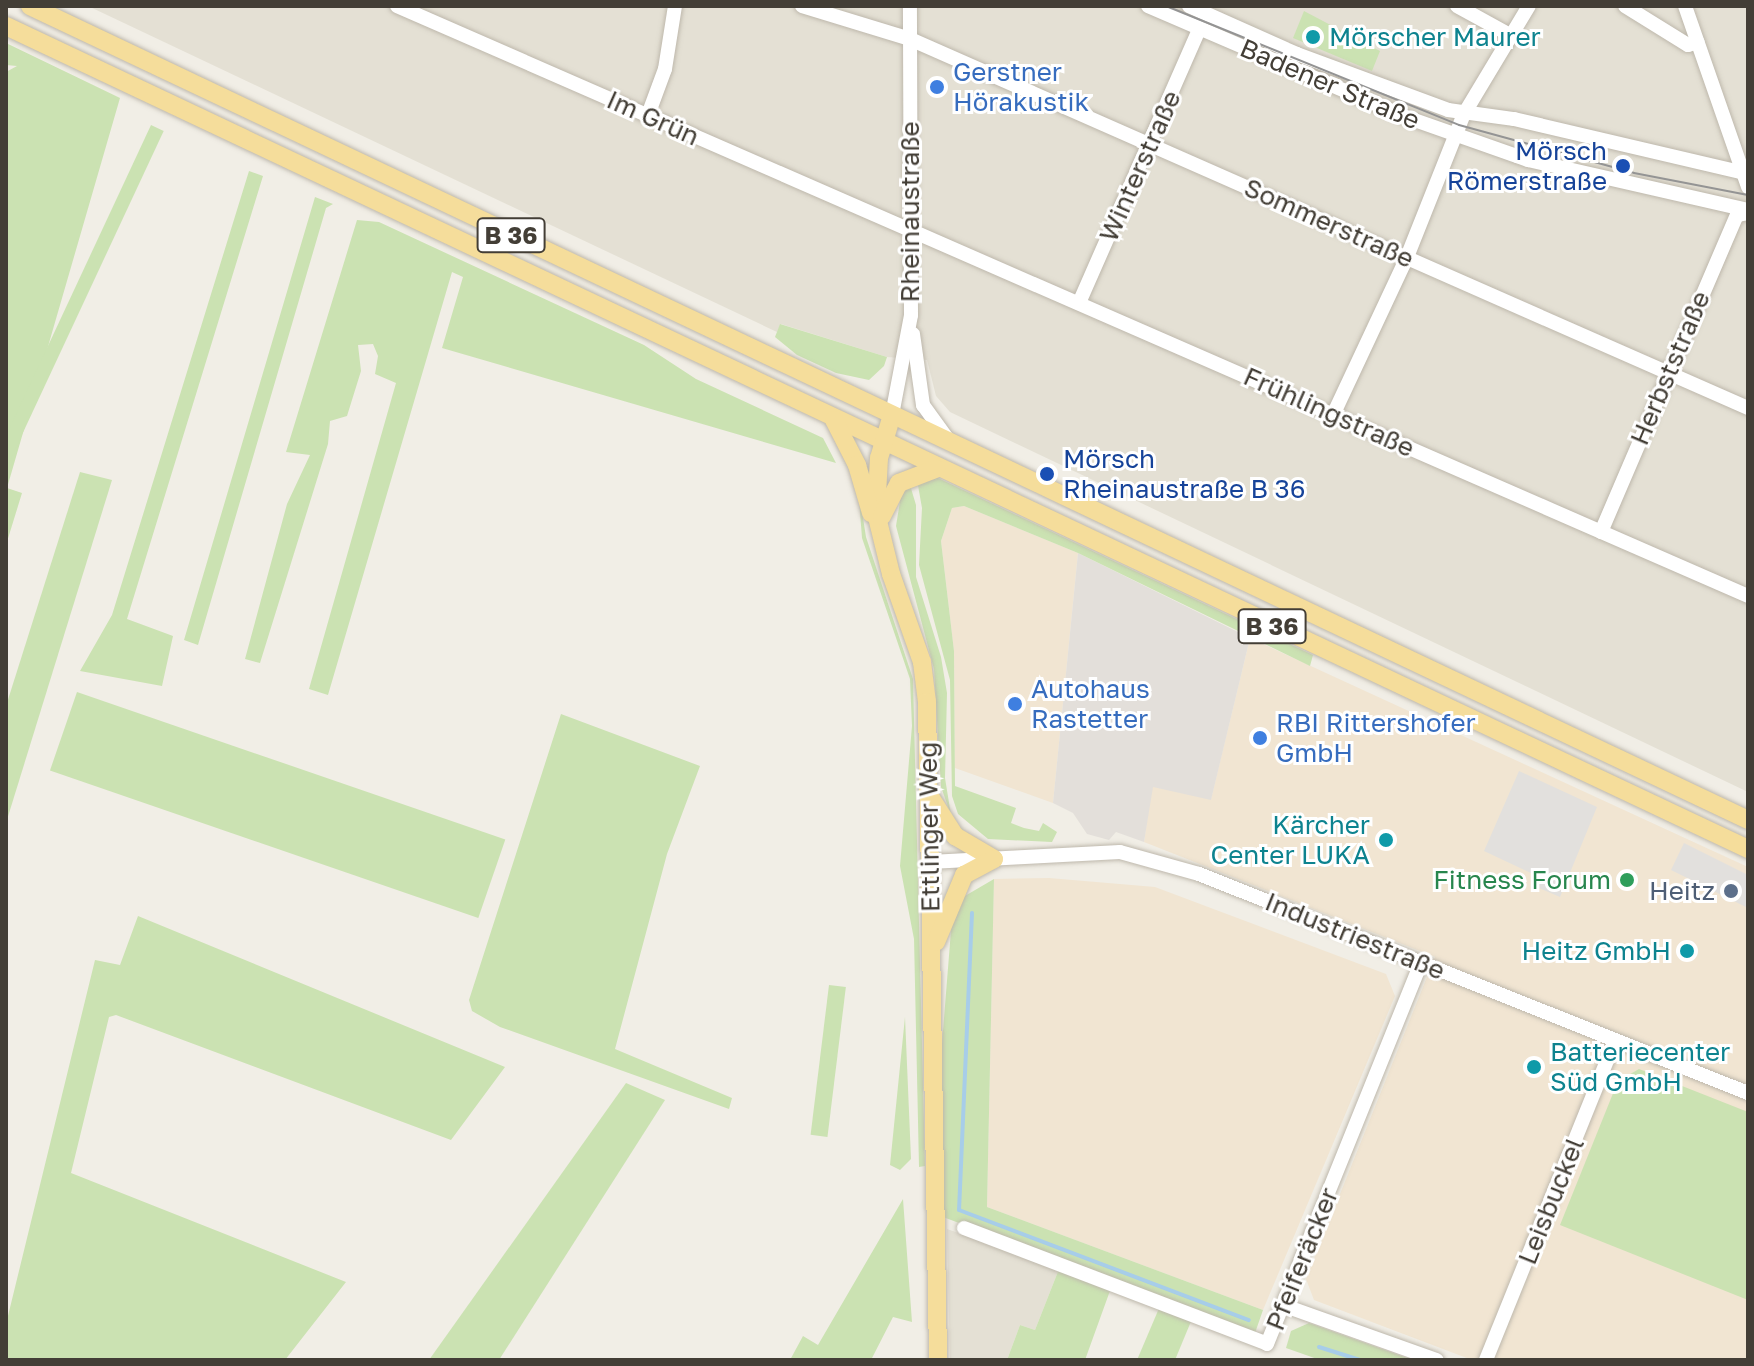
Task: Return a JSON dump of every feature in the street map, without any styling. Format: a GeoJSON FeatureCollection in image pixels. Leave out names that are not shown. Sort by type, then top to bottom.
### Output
{"type":"FeatureCollection","features":[{"type":"Feature","properties":{"kind":"main road","name":"B 36"},"geometry":{"type":"LineString","coordinates":[[30,6],[1748,820]]}},
{"type":"Feature","properties":{"kind":"main road","name":"B 36"},"geometry":{"type":"LineString","coordinates":[[6,26],[936,469],[1748,849]]}},
{"type":"Feature","properties":{"kind":"main road","name":"Ettlinger Weg"},"geometry":{"type":"LineString","coordinates":[[892,415],[882,443],[876,494],[881,543],[922,662],[929,794],[939,862],[931,956],[938,1360]]}},
{"type":"Feature","properties":{"kind":"main road"},"geometry":{"type":"LineString","coordinates":[[834,420],[857,465],[881,543]]}},
{"type":"Feature","properties":{"kind":"main road"},"geometry":{"type":"LineString","coordinates":[[881,543],[888,496],[908,477],[936,469]]}},
{"type":"Feature","properties":{"kind":"main road"},"geometry":{"type":"LineString","coordinates":[[929,794],[955,836],[994,859]]}},
{"type":"Feature","properties":{"kind":"main road"},"geometry":{"type":"LineString","coordinates":[[931,956],[955,889],[964,875],[994,859]]}},
{"type":"Feature","properties":{"kind":"street","name":"Im Grün"},"geometry":{"type":"LineString","coordinates":[[397,6],[909,231]]}},
{"type":"Feature","properties":{"kind":"street"},"geometry":{"type":"LineString","coordinates":[[648,115],[669,54],[675,6]]}},
{"type":"Feature","properties":{"kind":"street","name":"Sommerstraße"},"geometry":{"type":"LineString","coordinates":[[802,6],[910,39],[1748,408]]}},
{"type":"Feature","properties":{"kind":"street","name":"Rheinaustraße"},"geometry":{"type":"LineString","coordinates":[[892,415],[911,315],[910,6]]}},
{"type":"Feature","properties":{"kind":"street","name":"Badener Straße"},"geometry":{"type":"LineString","coordinates":[[1148,6],[1455,135],[1580,173],[1748,212]]}},
{"type":"Feature","properties":{"kind":"street","name":"Badener Straße"},"geometry":{"type":"LineString","coordinates":[[1189,6],[1365,81],[1464,114],[1514,119],[1745,173]]}},
{"type":"Feature","properties":{"kind":"street"},"geometry":{"type":"LineString","coordinates":[[1457,6],[1510,35]]}},
{"type":"Feature","properties":{"kind":"street"},"geometry":{"type":"LineString","coordinates":[[1334,413],[1407,257],[1464,114],[1529,6]]}},
{"type":"Feature","properties":{"kind":"street"},"geometry":{"type":"LineString","coordinates":[[1625,6],[1688,45],[1698,42]]}},
{"type":"Feature","properties":{"kind":"street"},"geometry":{"type":"LineString","coordinates":[[1685,6],[1748,187]]}},
{"type":"Feature","properties":{"kind":"street","name":"Winterstraße"},"geometry":{"type":"LineString","coordinates":[[1079,303],[1151,145],[1199,29]]}},
{"type":"Feature","properties":{"kind":"street","name":"Herbststraße"},"geometry":{"type":"LineString","coordinates":[[1601,532],[1667,372],[1737,215],[1748,212]]}},
{"type":"Feature","properties":{"kind":"street","name":"Frühlingstraße"},"geometry":{"type":"LineString","coordinates":[[909,231],[1334,413],[1748,596]]}},
{"type":"Feature","properties":{"kind":"street"},"geometry":{"type":"LineString","coordinates":[[911,315],[923,405],[951,444]]}},
{"type":"Feature","properties":{"kind":"street","name":"Industriestraße"},"geometry":{"type":"LineString","coordinates":[[939,862],[1120,852],[1199,874],[1748,1093]]}},
{"type":"Feature","properties":{"kind":"street","name":"Pfeiferäcker"},"geometry":{"type":"LineString","coordinates":[[964,1228],[1267,1344],[1285,1306],[1421,963]]}},
{"type":"Feature","properties":{"kind":"street","name":"Leisbuckel"},"geometry":{"type":"LineString","coordinates":[[1486,1360],[1615,1041]]}},
{"type":"Feature","properties":{"kind":"street"},"geometry":{"type":"LineString","coordinates":[[1285,1306],[1437,1360]]}},
{"type":"Feature","properties":{"kind":"shaded area"},"geometry":{"type":"Polygon","coordinates":[[[88,6],[1748,6],[1748,792],[950,412],[936,396],[927,360],[887,357],[781,324],[777,332],[88,6]]]}},
{"type":"Feature","properties":{"kind":"shaded area"},"geometry":{"type":"Polygon","coordinates":[[[964,506],[1078,553],[1053,803],[955,768],[954,651],[941,541],[952,508],[964,506]]]}},
{"type":"Feature","properties":{"kind":"shaded area"},"geometry":{"type":"Polygon","coordinates":[[[1078,553],[1250,638],[1211,800],[1153,787],[1144,842],[1116,832],[1109,840],[1087,834],[1073,813],[1053,803],[1078,553]]]}},
{"type":"Feature","properties":{"kind":"shaded area"},"geometry":{"type":"Polygon","coordinates":[[[1250,638],[1748,867],[1748,1360],[1472,1360],[1314,1300],[1306,1279],[1435,957],[1144,842],[1152,786],[1211,799],[1250,638]]]}},
{"type":"Feature","properties":{"kind":"shaded area"},"geometry":{"type":"Polygon","coordinates":[[[1519,771],[1597,807],[1560,897],[1532,885],[1535,875],[1484,851],[1519,771]]]}},
{"type":"Feature","properties":{"kind":"shaded area","name":"Heitz"},"geometry":{"type":"Polygon","coordinates":[[[1684,843],[1748,875],[1748,908],[1671,870],[1684,843]]]}},
{"type":"Feature","properties":{"kind":"shaded area"},"geometry":{"type":"Polygon","coordinates":[[[1049,878],[1155,887],[1386,974],[1395,996],[1263,1310],[987,1207],[994,879],[1049,878]]]}},
{"type":"Feature","properties":{"kind":"shaded area"},"geometry":{"type":"Polygon","coordinates":[[[947,1229],[1059,1269],[1035,1330],[1020,1325],[1007,1360],[950,1360],[947,1229]]]}},
{"type":"Feature","properties":{"kind":"green space"},"geometry":{"type":"Polygon","coordinates":[[[1304,11],[1380,51],[1372,71],[1293,38],[1304,11]]]}},
{"type":"Feature","properties":{"kind":"green space"},"geometry":{"type":"Polygon","coordinates":[[[6,43],[120,98],[7,488],[22,493],[6,545],[6,72],[17,66],[6,65],[6,43]]]}},
{"type":"Feature","properties":{"kind":"green space"},"geometry":{"type":"Polygon","coordinates":[[[151,125],[164,131],[6,468],[6,436],[151,125]]]}},
{"type":"Feature","properties":{"kind":"green space"},"geometry":{"type":"Polygon","coordinates":[[[249,171],[263,176],[127,619],[173,636],[162,686],[80,671],[112,615],[249,171]]]}},
{"type":"Feature","properties":{"kind":"green space"},"geometry":{"type":"Polygon","coordinates":[[[315,197],[333,204],[326,208],[198,645],[184,640],[315,197]]]}},
{"type":"Feature","properties":{"kind":"green space"},"geometry":{"type":"Polygon","coordinates":[[[357,220],[379,222],[644,345],[696,379],[823,438],[836,463],[442,348],[463,277],[452,272],[328,695],[309,689],[396,383],[375,374],[378,356],[373,344],[358,345],[361,371],[347,416],[330,421],[328,444],[260,663],[245,659],[287,504],[310,455],[286,452],[357,220]]]}},
{"type":"Feature","properties":{"kind":"green space"},"geometry":{"type":"Polygon","coordinates":[[[780,324],[887,357],[884,366],[869,380],[836,373],[797,355],[775,337],[780,324]]]}},
{"type":"Feature","properties":{"kind":"green space"},"geometry":{"type":"Polygon","coordinates":[[[80,472],[112,480],[6,823],[6,706],[80,472]]]}},
{"type":"Feature","properties":{"kind":"green space"},"geometry":{"type":"Polygon","coordinates":[[[938,478],[1313,655],[1310,666],[1078,553],[964,506],[952,508],[941,541],[954,651],[955,786],[1016,808],[1011,823],[1039,831],[1043,823],[1057,832],[1052,842],[988,839],[958,814],[952,796],[950,680],[919,565],[922,508],[917,480],[938,478]]]}},
{"type":"Feature","properties":{"kind":"green space"},"geometry":{"type":"Polygon","coordinates":[[[910,485],[916,505],[916,577],[941,657],[947,693],[945,778],[951,815],[941,787],[934,669],[896,526],[901,495],[910,485]]]}},
{"type":"Feature","properties":{"kind":"green space"},"geometry":{"type":"Polygon","coordinates":[[[858,486],[866,537],[913,679],[925,1166],[919,1167],[914,939],[900,866],[912,726],[910,679],[862,538],[858,486]]]}},
{"type":"Feature","properties":{"kind":"green space"},"geometry":{"type":"Polygon","coordinates":[[[77,692],[505,839],[478,918],[50,770],[77,692]]]}},
{"type":"Feature","properties":{"kind":"green space"},"geometry":{"type":"Polygon","coordinates":[[[561,714],[700,766],[667,854],[615,1049],[732,1098],[729,1109],[500,1027],[472,1011],[469,1000],[561,714]]]}},
{"type":"Feature","properties":{"kind":"green space"},"geometry":{"type":"Polygon","coordinates":[[[994,879],[987,1207],[1263,1310],[1255,1333],[943,1217],[939,1081],[952,918],[958,900],[994,879]]]}},
{"type":"Feature","properties":{"kind":"green space"},"geometry":{"type":"Polygon","coordinates":[[[138,916],[505,1067],[451,1140],[116,1015],[109,1017],[71,1173],[346,1282],[285,1360],[6,1360],[6,1324],[95,960],[120,965],[138,916]]]}},
{"type":"Feature","properties":{"kind":"green space"},"geometry":{"type":"Polygon","coordinates":[[[829,985],[846,987],[827,1137],[811,1135],[829,985]]]}},
{"type":"Feature","properties":{"kind":"green space"},"geometry":{"type":"Polygon","coordinates":[[[905,1017],[911,1159],[900,1170],[890,1165],[905,1017]]]}},
{"type":"Feature","properties":{"kind":"green space"},"geometry":{"type":"Polygon","coordinates":[[[1639,1069],[1748,1112],[1748,1300],[1560,1225],[1618,1081],[1639,1069]]]}},
{"type":"Feature","properties":{"kind":"green space"},"geometry":{"type":"Polygon","coordinates":[[[626,1083],[665,1100],[499,1360],[429,1360],[626,1083]]]}},
{"type":"Feature","properties":{"kind":"green space"},"geometry":{"type":"Polygon","coordinates":[[[903,1199],[912,1322],[893,1317],[871,1360],[790,1360],[803,1336],[818,1345],[903,1199]]]}},
{"type":"Feature","properties":{"kind":"green space"},"geometry":{"type":"Polygon","coordinates":[[[1059,1269],[1111,1288],[1085,1360],[1007,1360],[1020,1325],[1035,1330],[1059,1269]]]}},
{"type":"Feature","properties":{"kind":"green space"},"geometry":{"type":"Polygon","coordinates":[[[1160,1306],[1192,1319],[1175,1360],[1137,1360],[1160,1306]]]}},
{"type":"Feature","properties":{"kind":"green space"},"geometry":{"type":"Polygon","coordinates":[[[1309,1323],[1413,1360],[1320,1360],[1286,1348],[1291,1331],[1309,1323]]]}},
{"type":"Feature","properties":{"kind":"waterway"},"geometry":{"type":"LineString","coordinates":[[972,913],[959,1210],[1249,1320]]}},
{"type":"Feature","properties":{"kind":"waterway"},"geometry":{"type":"LineString","coordinates":[[1319,1347],[1360,1360]]}},
{"type":"Feature","properties":{"kind":"tram line"},"geometry":{"type":"LineString","coordinates":[[1166,6],[1459,125],[1634,173],[1748,195]]}},
{"type":"Feature","properties":{"kind":"place","name":"Mörscher Maurer"},"geometry":{"type":"Point","coordinates":[1313,37]}},
{"type":"Feature","properties":{"kind":"place","name":"Gerstner Hörakustik"},"geometry":{"type":"Point","coordinates":[937,87]}},
{"type":"Feature","properties":{"kind":"place","name":"Mörsch Römerstraße"},"geometry":{"type":"Point","coordinates":[1623,166]}},
{"type":"Feature","properties":{"kind":"place","name":"Mörsch Rheinaustraße B 36"},"geometry":{"type":"Point","coordinates":[1047,474]}},
{"type":"Feature","properties":{"kind":"place","name":"Autohaus Rastetter"},"geometry":{"type":"Point","coordinates":[1015,704]}},
{"type":"Feature","properties":{"kind":"place","name":"RBI Rittershofer GmbH"},"geometry":{"type":"Point","coordinates":[1260,738]}},
{"type":"Feature","properties":{"kind":"place","name":"Kärcher Center LUKA"},"geometry":{"type":"Point","coordinates":[1386,840]}},
{"type":"Feature","properties":{"kind":"place","name":"Fitness Forum"},"geometry":{"type":"Point","coordinates":[1627,880]}},
{"type":"Feature","properties":{"kind":"place","name":"Heitz"},"geometry":{"type":"Point","coordinates":[1731,891]}},
{"type":"Feature","properties":{"kind":"place","name":"Heitz GmbH"},"geometry":{"type":"Point","coordinates":[1687,951]}},
{"type":"Feature","properties":{"kind":"place","name":"Batteriecenter Süd GmbH"},"geometry":{"type":"Point","coordinates":[1534,1067]}}]}
